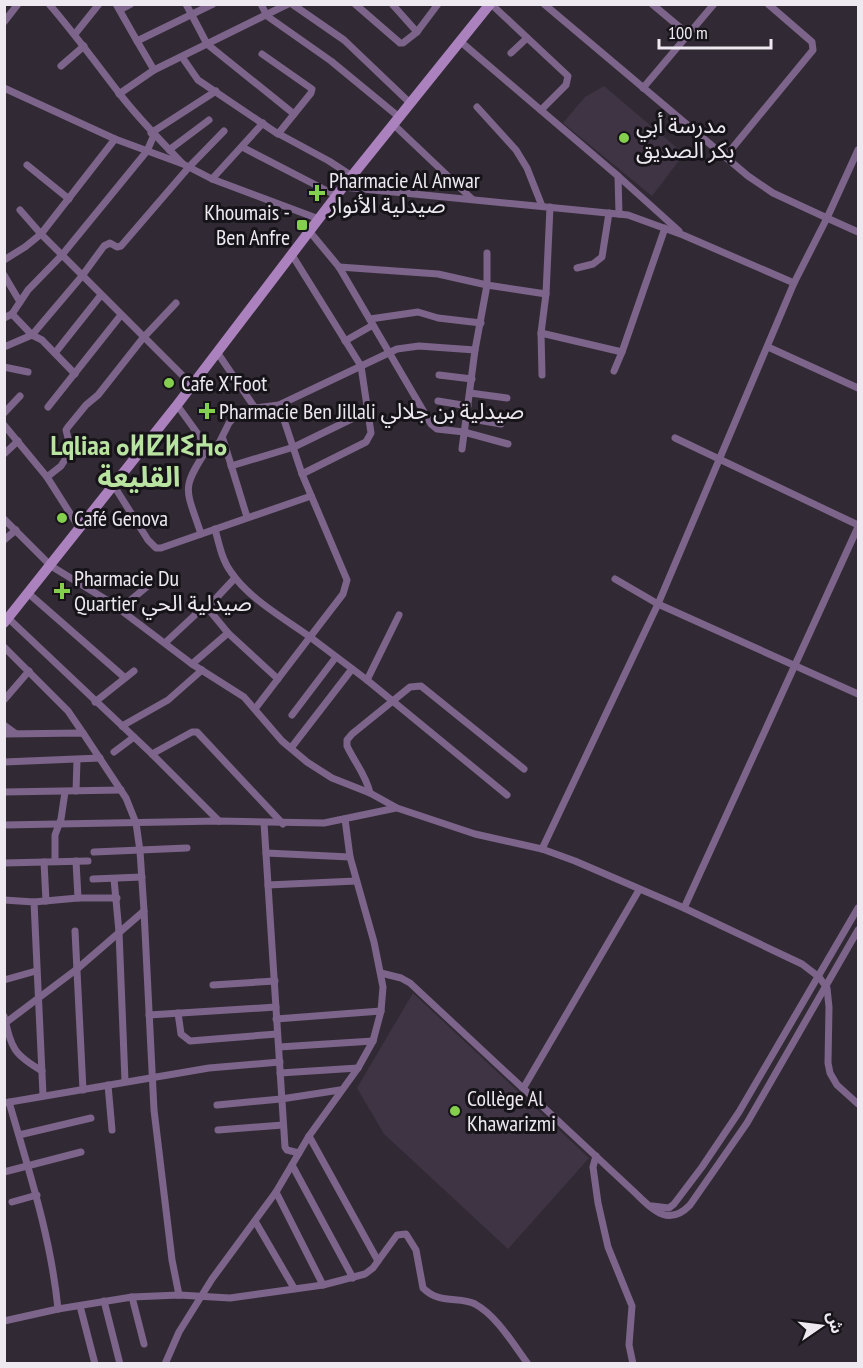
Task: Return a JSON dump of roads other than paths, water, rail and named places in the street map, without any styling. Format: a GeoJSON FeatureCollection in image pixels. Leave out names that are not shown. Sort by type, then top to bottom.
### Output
{"type":"FeatureCollection","features":[{"type":"Feature","properties":{"kind":"main road"},"geometry":{"type":"LineString","coordinates":[[6,620],[192,386],[340,191],[491,4]]}},
{"type":"Feature","properties":{"kind":"street"},"geometry":{"type":"LineString","coordinates":[[4,22],[18,4]]}},
{"type":"Feature","properties":{"kind":"street"},"geometry":{"type":"LineString","coordinates":[[49,4],[75,34],[119,94],[153,134],[186,166]]}},
{"type":"Feature","properties":{"kind":"street"},"geometry":{"type":"LineString","coordinates":[[75,34],[99,4]]}},
{"type":"Feature","properties":{"kind":"street"},"geometry":{"type":"LineString","coordinates":[[131,4],[118,7],[154,70]]}},
{"type":"Feature","properties":{"kind":"street"},"geometry":{"type":"LineString","coordinates":[[186,4],[207,44],[294,114]]}},
{"type":"Feature","properties":{"kind":"street"},"geometry":{"type":"LineString","coordinates":[[137,41],[213,4]]}},
{"type":"Feature","properties":{"kind":"street"},"geometry":{"type":"LineString","coordinates":[[261,4],[267,16],[331,61],[396,120],[472,199]]}},
{"type":"Feature","properties":{"kind":"street"},"geometry":{"type":"LineString","coordinates":[[119,94],[154,70],[290,4],[344,40],[410,103]]}},
{"type":"Feature","properties":{"kind":"street"},"geometry":{"type":"LineString","coordinates":[[355,4],[400,43],[409,40],[417,32],[438,4]]}},
{"type":"Feature","properties":{"kind":"street"},"geometry":{"type":"LineString","coordinates":[[392,4],[417,32]]}},
{"type":"Feature","properties":{"kind":"street"},"geometry":{"type":"LineString","coordinates":[[491,4],[568,76],[566,86],[541,110]]}},
{"type":"Feature","properties":{"kind":"street"},"geometry":{"type":"LineString","coordinates":[[544,4],[724,157],[766,188],[858,232]]}},
{"type":"Feature","properties":{"kind":"street"},"geometry":{"type":"LineString","coordinates":[[651,4],[688,34]]}},
{"type":"Feature","properties":{"kind":"street"},"geometry":{"type":"LineString","coordinates":[[643,88],[714,4]]}},
{"type":"Feature","properties":{"kind":"street"},"geometry":{"type":"LineString","coordinates":[[724,157],[813,50],[812,42],[768,4]]}},
{"type":"Feature","properties":{"kind":"street"},"geometry":{"type":"LineString","coordinates":[[511,53],[527,38]]}},
{"type":"Feature","properties":{"kind":"street"},"geometry":{"type":"LineString","coordinates":[[461,42],[618,176],[683,235]]}},
{"type":"Feature","properties":{"kind":"street"},"geometry":{"type":"LineString","coordinates":[[62,66],[84,46]]}},
{"type":"Feature","properties":{"kind":"street"},"geometry":{"type":"LineString","coordinates":[[262,54],[312,89],[279,134]]}},
{"type":"Feature","properties":{"kind":"street"},"geometry":{"type":"LineString","coordinates":[[182,57],[198,80],[279,134],[330,161],[352,176]]}},
{"type":"Feature","properties":{"kind":"street"},"geometry":{"type":"LineString","coordinates":[[4,88],[115,140],[319,219]]}},
{"type":"Feature","properties":{"kind":"street"},"geometry":{"type":"LineString","coordinates":[[4,318],[12,314],[28,290],[62,255],[147,151],[153,134],[216,91]]}},
{"type":"Feature","properties":{"kind":"street"},"geometry":{"type":"LineString","coordinates":[[477,107],[516,150],[546,207],[546,294],[541,333],[542,375]]}},
{"type":"Feature","properties":{"kind":"street"},"geometry":{"type":"LineString","coordinates":[[169,150],[209,120]]}},
{"type":"Feature","properties":{"kind":"street"},"geometry":{"type":"LineString","coordinates":[[212,179],[263,123]]}},
{"type":"Feature","properties":{"kind":"street"},"geometry":{"type":"LineString","coordinates":[[4,347],[32,335],[104,246],[110,243],[117,247],[121,246],[186,166],[224,131]]}},
{"type":"Feature","properties":{"kind":"street"},"geometry":{"type":"LineString","coordinates":[[4,260],[41,234],[115,140]]}},
{"type":"Feature","properties":{"kind":"street"},"geometry":{"type":"LineString","coordinates":[[242,147],[340,191],[472,199],[638,217],[794,283]]}},
{"type":"Feature","properties":{"kind":"street"},"geometry":{"type":"LineString","coordinates":[[542,849],[658,604],[794,283],[858,150]]}},
{"type":"Feature","properties":{"kind":"street"},"geometry":{"type":"LineString","coordinates":[[27,165],[69,199]]}},
{"type":"Feature","properties":{"kind":"street"},"geometry":{"type":"LineString","coordinates":[[618,176],[619,214]]}},
{"type":"Feature","properties":{"kind":"street"},"geometry":{"type":"LineString","coordinates":[[20,210],[101,296],[192,386]]}},
{"type":"Feature","properties":{"kind":"street"},"geometry":{"type":"LineString","coordinates":[[577,268],[593,264],[602,257],[609,213]]}},
{"type":"Feature","properties":{"kind":"street"},"geometry":{"type":"LineString","coordinates":[[614,371],[665,228]]}},
{"type":"Feature","properties":{"kind":"street"},"geometry":{"type":"LineString","coordinates":[[310,232],[339,267],[430,424],[437,429],[464,432],[508,444]]}},
{"type":"Feature","properties":{"kind":"street"},"geometry":{"type":"LineString","coordinates":[[462,449],[475,350],[488,285],[487,253]]}},
{"type":"Feature","properties":{"kind":"street"},"geometry":{"type":"LineString","coordinates":[[292,255],[361,366],[371,433],[366,442],[302,474]]}},
{"type":"Feature","properties":{"kind":"street"},"geometry":{"type":"LineString","coordinates":[[339,267],[438,274],[546,294]]}},
{"type":"Feature","properties":{"kind":"street"},"geometry":{"type":"LineString","coordinates":[[4,275],[20,302]]}},
{"type":"Feature","properties":{"kind":"street"},"geometry":{"type":"LineString","coordinates":[[55,353],[101,296]]}},
{"type":"Feature","properties":{"kind":"street"},"geometry":{"type":"LineString","coordinates":[[47,477],[61,466],[71,450],[66,430],[86,405],[98,395],[143,338],[176,303]]}},
{"type":"Feature","properties":{"kind":"street"},"geometry":{"type":"LineString","coordinates":[[345,341],[371,322],[418,312],[438,318],[481,322]]}},
{"type":"Feature","properties":{"kind":"street"},"geometry":{"type":"LineString","coordinates":[[12,314],[32,335],[42,340],[75,374]]}},
{"type":"Feature","properties":{"kind":"street"},"geometry":{"type":"LineString","coordinates":[[48,407],[121,315]]}},
{"type":"Feature","properties":{"kind":"street"},"geometry":{"type":"LineString","coordinates":[[541,333],[622,352]]}},
{"type":"Feature","properties":{"kind":"street"},"geometry":{"type":"LineString","coordinates":[[177,405],[208,448],[214,450],[223,439],[229,423],[235,416],[255,408],[279,405],[389,352],[419,346],[475,350]]}},
{"type":"Feature","properties":{"kind":"street"},"geometry":{"type":"LineString","coordinates":[[768,347],[858,388]]}},
{"type":"Feature","properties":{"kind":"street"},"geometry":{"type":"LineString","coordinates":[[217,352],[255,408]]}},
{"type":"Feature","properties":{"kind":"street"},"geometry":{"type":"LineString","coordinates":[[6,370],[28,372]]}},
{"type":"Feature","properties":{"kind":"street"},"geometry":{"type":"LineString","coordinates":[[439,375],[472,379]]}},
{"type":"Feature","properties":{"kind":"street"},"geometry":{"type":"LineString","coordinates":[[470,393],[507,398]]}},
{"type":"Feature","properties":{"kind":"street"},"geometry":{"type":"LineString","coordinates":[[4,413],[20,396]]}},
{"type":"Feature","properties":{"kind":"street"},"geometry":{"type":"LineString","coordinates":[[438,401],[468,406]]}},
{"type":"Feature","properties":{"kind":"street"},"geometry":{"type":"LineString","coordinates":[[255,710],[343,594],[347,580],[302,474],[279,405]]}},
{"type":"Feature","properties":{"kind":"street"},"geometry":{"type":"LineString","coordinates":[[231,466],[294,447],[368,411]]}},
{"type":"Feature","properties":{"kind":"street"},"geometry":{"type":"LineString","coordinates":[[466,418],[501,424]]}},
{"type":"Feature","properties":{"kind":"street"},"geometry":{"type":"LineString","coordinates":[[4,425],[47,477],[80,529]]}},
{"type":"Feature","properties":{"kind":"street"},"geometry":{"type":"LineString","coordinates":[[675,438],[858,526],[684,908]]}},
{"type":"Feature","properties":{"kind":"street"},"geometry":{"type":"LineString","coordinates":[[223,439],[247,517]]}},
{"type":"Feature","properties":{"kind":"street"},"geometry":{"type":"LineString","coordinates":[[4,454],[18,441]]}},
{"type":"Feature","properties":{"kind":"street"},"geometry":{"type":"LineString","coordinates":[[201,534],[187,487],[191,474],[208,448]]}},
{"type":"Feature","properties":{"kind":"street"},"geometry":{"type":"LineString","coordinates":[[114,486],[148,540],[156,548],[311,496]]}},
{"type":"Feature","properties":{"kind":"street"},"geometry":{"type":"LineString","coordinates":[[4,519],[51,566],[120,609],[192,664],[243,697],[274,733],[325,774],[397,808],[475,834],[542,849],[575,861],[684,908],[802,964],[819,976],[826,988],[829,1007],[828,1064],[830,1073],[837,1085],[858,1104]]}},
{"type":"Feature","properties":{"kind":"street"},"geometry":{"type":"LineString","coordinates":[[215,529],[225,562],[235,578],[249,592],[352,669],[507,795]]}},
{"type":"Feature","properties":{"kind":"street"},"geometry":{"type":"LineString","coordinates":[[4,540],[16,530]]}},
{"type":"Feature","properties":{"kind":"street"},"geometry":{"type":"LineString","coordinates":[[166,642],[196,614],[206,609],[235,578]]}},
{"type":"Feature","properties":{"kind":"street"},"geometry":{"type":"LineString","coordinates":[[615,579],[658,604],[858,694]]}},
{"type":"Feature","properties":{"kind":"street"},"geometry":{"type":"LineString","coordinates":[[120,609],[150,584]]}},
{"type":"Feature","properties":{"kind":"street"},"geometry":{"type":"LineString","coordinates":[[28,592],[124,677]]}},
{"type":"Feature","properties":{"kind":"street"},"geometry":{"type":"LineString","coordinates":[[206,609],[228,633],[278,679]]}},
{"type":"Feature","properties":{"kind":"street"},"geometry":{"type":"LineString","coordinates":[[367,681],[399,615]]}},
{"type":"Feature","properties":{"kind":"street"},"geometry":{"type":"LineString","coordinates":[[6,620],[152,754],[219,822]]}},
{"type":"Feature","properties":{"kind":"street"},"geometry":{"type":"LineString","coordinates":[[192,664],[228,633]]}},
{"type":"Feature","properties":{"kind":"street"},"geometry":{"type":"LineString","coordinates":[[4,647],[68,711],[121,790],[131,807],[136,823],[142,877],[158,1156],[173,1268],[179,1295]]}},
{"type":"Feature","properties":{"kind":"street"},"geometry":{"type":"LineString","coordinates":[[292,715],[336,657]]}},
{"type":"Feature","properties":{"kind":"street"},"geometry":{"type":"LineString","coordinates":[[291,748],[352,669]]}},
{"type":"Feature","properties":{"kind":"street"},"geometry":{"type":"LineString","coordinates":[[122,726],[168,700],[202,670]]}},
{"type":"Feature","properties":{"kind":"street"},"geometry":{"type":"LineString","coordinates":[[4,700],[29,671]]}},
{"type":"Feature","properties":{"kind":"street"},"geometry":{"type":"LineString","coordinates":[[95,702],[134,671]]}},
{"type":"Feature","properties":{"kind":"street"},"geometry":{"type":"LineString","coordinates":[[370,794],[365,776],[346,746],[347,740],[410,687],[421,686],[524,769]]}},
{"type":"Feature","properties":{"kind":"street"},"geometry":{"type":"LineString","coordinates":[[4,725],[15,733]]}},
{"type":"Feature","properties":{"kind":"street"},"geometry":{"type":"LineString","coordinates":[[152,754],[192,732],[197,732],[283,824]]}},
{"type":"Feature","properties":{"kind":"street"},"geometry":{"type":"LineString","coordinates":[[4,734],[83,733]]}},
{"type":"Feature","properties":{"kind":"street"},"geometry":{"type":"LineString","coordinates":[[114,752],[134,737]]}},
{"type":"Feature","properties":{"kind":"street"},"geometry":{"type":"LineString","coordinates":[[4,762],[100,758]]}},
{"type":"Feature","properties":{"kind":"street"},"geometry":{"type":"LineString","coordinates":[[76,791],[77,760]]}},
{"type":"Feature","properties":{"kind":"street"},"geometry":{"type":"LineString","coordinates":[[4,792],[121,790]]}},
{"type":"Feature","properties":{"kind":"street"},"geometry":{"type":"LineString","coordinates":[[55,861],[55,835],[65,792]]}},
{"type":"Feature","properties":{"kind":"street"},"geometry":{"type":"LineString","coordinates":[[4,825],[324,823],[397,808]]}},
{"type":"Feature","properties":{"kind":"street"},"geometry":{"type":"LineString","coordinates":[[165,1364],[179,1332],[199,1298],[276,1192],[309,1136],[358,1068],[373,1041],[381,1011],[383,987],[350,857],[345,819]]}},
{"type":"Feature","properties":{"kind":"street"},"geometry":{"type":"LineString","coordinates":[[264,823],[285,1147],[286,1150],[299,1153]]}},
{"type":"Feature","properties":{"kind":"street"},"geometry":{"type":"LineString","coordinates":[[94,852],[187,848]]}},
{"type":"Feature","properties":{"kind":"street"},"geometry":{"type":"LineString","coordinates":[[266,853],[350,857]]}},
{"type":"Feature","properties":{"kind":"street"},"geometry":{"type":"LineString","coordinates":[[76,861],[78,898]]}},
{"type":"Feature","properties":{"kind":"street"},"geometry":{"type":"LineString","coordinates":[[4,863],[88,861]]}},
{"type":"Feature","properties":{"kind":"street"},"geometry":{"type":"LineString","coordinates":[[44,862],[46,901]]}},
{"type":"Feature","properties":{"kind":"street"},"geometry":{"type":"LineString","coordinates":[[93,879],[142,877]]}},
{"type":"Feature","properties":{"kind":"street"},"geometry":{"type":"LineString","coordinates":[[114,879],[119,932],[125,1082]]}},
{"type":"Feature","properties":{"kind":"street"},"geometry":{"type":"LineString","coordinates":[[268,885],[356,880]]}},
{"type":"Feature","properties":{"kind":"street"},"geometry":{"type":"LineString","coordinates":[[524,1087],[639,890]]}},
{"type":"Feature","properties":{"kind":"street"},"geometry":{"type":"LineString","coordinates":[[4,900],[34,902],[78,898],[117,898]]}},
{"type":"Feature","properties":{"kind":"street"},"geometry":{"type":"LineString","coordinates":[[34,902],[44,1095]]}},
{"type":"Feature","properties":{"kind":"street"},"geometry":{"type":"LineString","coordinates":[[651,1206],[669,1208],[702,1167],[744,1105],[858,908]]}},
{"type":"Feature","properties":{"kind":"street"},"geometry":{"type":"LineString","coordinates":[[42,1071],[21,1059],[16,1053],[5,1021],[77,969],[144,911]]}},
{"type":"Feature","properties":{"kind":"street"},"geometry":{"type":"LineString","coordinates":[[381,973],[410,983],[651,1206],[661,1215],[668,1216],[683,1212],[690,1204],[747,1123],[858,930]]}},
{"type":"Feature","properties":{"kind":"street"},"geometry":{"type":"LineString","coordinates":[[75,931],[83,1090]]}},
{"type":"Feature","properties":{"kind":"street"},"geometry":{"type":"LineString","coordinates":[[4,980],[36,971]]}},
{"type":"Feature","properties":{"kind":"street"},"geometry":{"type":"LineString","coordinates":[[213,985],[275,981]]}},
{"type":"Feature","properties":{"kind":"street"},"geometry":{"type":"LineString","coordinates":[[149,1015],[276,1007]]}},
{"type":"Feature","properties":{"kind":"street"},"geometry":{"type":"LineString","coordinates":[[276,1019],[381,1011]]}},
{"type":"Feature","properties":{"kind":"street"},"geometry":{"type":"LineString","coordinates":[[178,1013],[181,1034],[190,1041],[277,1034]]}},
{"type":"Feature","properties":{"kind":"street"},"geometry":{"type":"LineString","coordinates":[[279,1047],[373,1041]]}},
{"type":"Feature","properties":{"kind":"street"},"geometry":{"type":"LineString","coordinates":[[58,1309],[52,1258],[37,1195],[7,1103],[208,1068],[280,1062]]}},
{"type":"Feature","properties":{"kind":"street"},"geometry":{"type":"LineString","coordinates":[[280,1073],[358,1068]]}},
{"type":"Feature","properties":{"kind":"street"},"geometry":{"type":"LineString","coordinates":[[108,1085],[112,1130]]}},
{"type":"Feature","properties":{"kind":"street"},"geometry":{"type":"LineString","coordinates":[[217,1105],[340,1090]]}},
{"type":"Feature","properties":{"kind":"street"},"geometry":{"type":"LineString","coordinates":[[19,1135],[91,1118]]}},
{"type":"Feature","properties":{"kind":"street"},"geometry":{"type":"LineString","coordinates":[[218,1130],[283,1125]]}},
{"type":"Feature","properties":{"kind":"street"},"geometry":{"type":"LineString","coordinates":[[309,1136],[378,1261]]}},
{"type":"Feature","properties":{"kind":"street"},"geometry":{"type":"LineString","coordinates":[[4,1172],[81,1152]]}},
{"type":"Feature","properties":{"kind":"street"},"geometry":{"type":"LineString","coordinates":[[596,1156],[593,1167],[600,1214],[611,1255],[632,1306],[629,1345],[633,1364]]}},
{"type":"Feature","properties":{"kind":"street"},"geometry":{"type":"LineString","coordinates":[[292,1165],[353,1278]]}},
{"type":"Feature","properties":{"kind":"street"},"geometry":{"type":"LineString","coordinates":[[276,1192],[323,1285]]}},
{"type":"Feature","properties":{"kind":"street"},"geometry":{"type":"LineString","coordinates":[[12,1202],[37,1195]]}},
{"type":"Feature","properties":{"kind":"street"},"geometry":{"type":"LineString","coordinates":[[255,1221],[294,1288]]}},
{"type":"Feature","properties":{"kind":"street"},"geometry":{"type":"LineString","coordinates":[[4,1321],[58,1309],[132,1297],[179,1295],[199,1298],[230,1298],[323,1285],[365,1274],[374,1268],[397,1235],[406,1234],[416,1250],[423,1288],[444,1300],[475,1304],[495,1322],[528,1364]]}},
{"type":"Feature","properties":{"kind":"street"},"geometry":{"type":"LineString","coordinates":[[132,1297],[144,1344]]}},
{"type":"Feature","properties":{"kind":"street"},"geometry":{"type":"LineString","coordinates":[[104,1301],[120,1364]]}},
{"type":"Feature","properties":{"kind":"street"},"geometry":{"type":"LineString","coordinates":[[80,1306],[95,1364]]}},
{"type":"Feature","properties":{"kind":"place","name":"مدرسة أبي بكر الصديق"},"geometry":{"type":"Point","coordinates":[624,138]}},
{"type":"Feature","properties":{"kind":"place","name":"Pharmacie Al Anwar صيدلية الأنوار"},"geometry":{"type":"Point","coordinates":[317,193]}},
{"type":"Feature","properties":{"kind":"place","name":"Khoumais - Ben Anfre"},"geometry":{"type":"Point","coordinates":[302,225]}},
{"type":"Feature","properties":{"kind":"place","name":"Cafe X'Foot"},"geometry":{"type":"Point","coordinates":[169,383]}},
{"type":"Feature","properties":{"kind":"place","name":"Pharmacie Ben Jillali صيدلية بن جلالي"},"geometry":{"type":"Point","coordinates":[207,411]}},
{"type":"Feature","properties":{"kind":"place","name":"Café Genova"},"geometry":{"type":"Point","coordinates":[62,518]}},
{"type":"Feature","properties":{"kind":"place","name":"Pharmacie Du Quartier صيدلية الحي"},"geometry":{"type":"Point","coordinates":[62,591]}},
{"type":"Feature","properties":{"kind":"place","name":"Collège Al Khawarizmi"},"geometry":{"type":"Point","coordinates":[455,1111]}},
{"type":"Feature","properties":{"kind":"district","name":"Lqliaa ⴰⵍⵇⵍⵉⵄⴰ القليعة"},"geometry":{"type":"Point","coordinates":[139,461]}}]}
